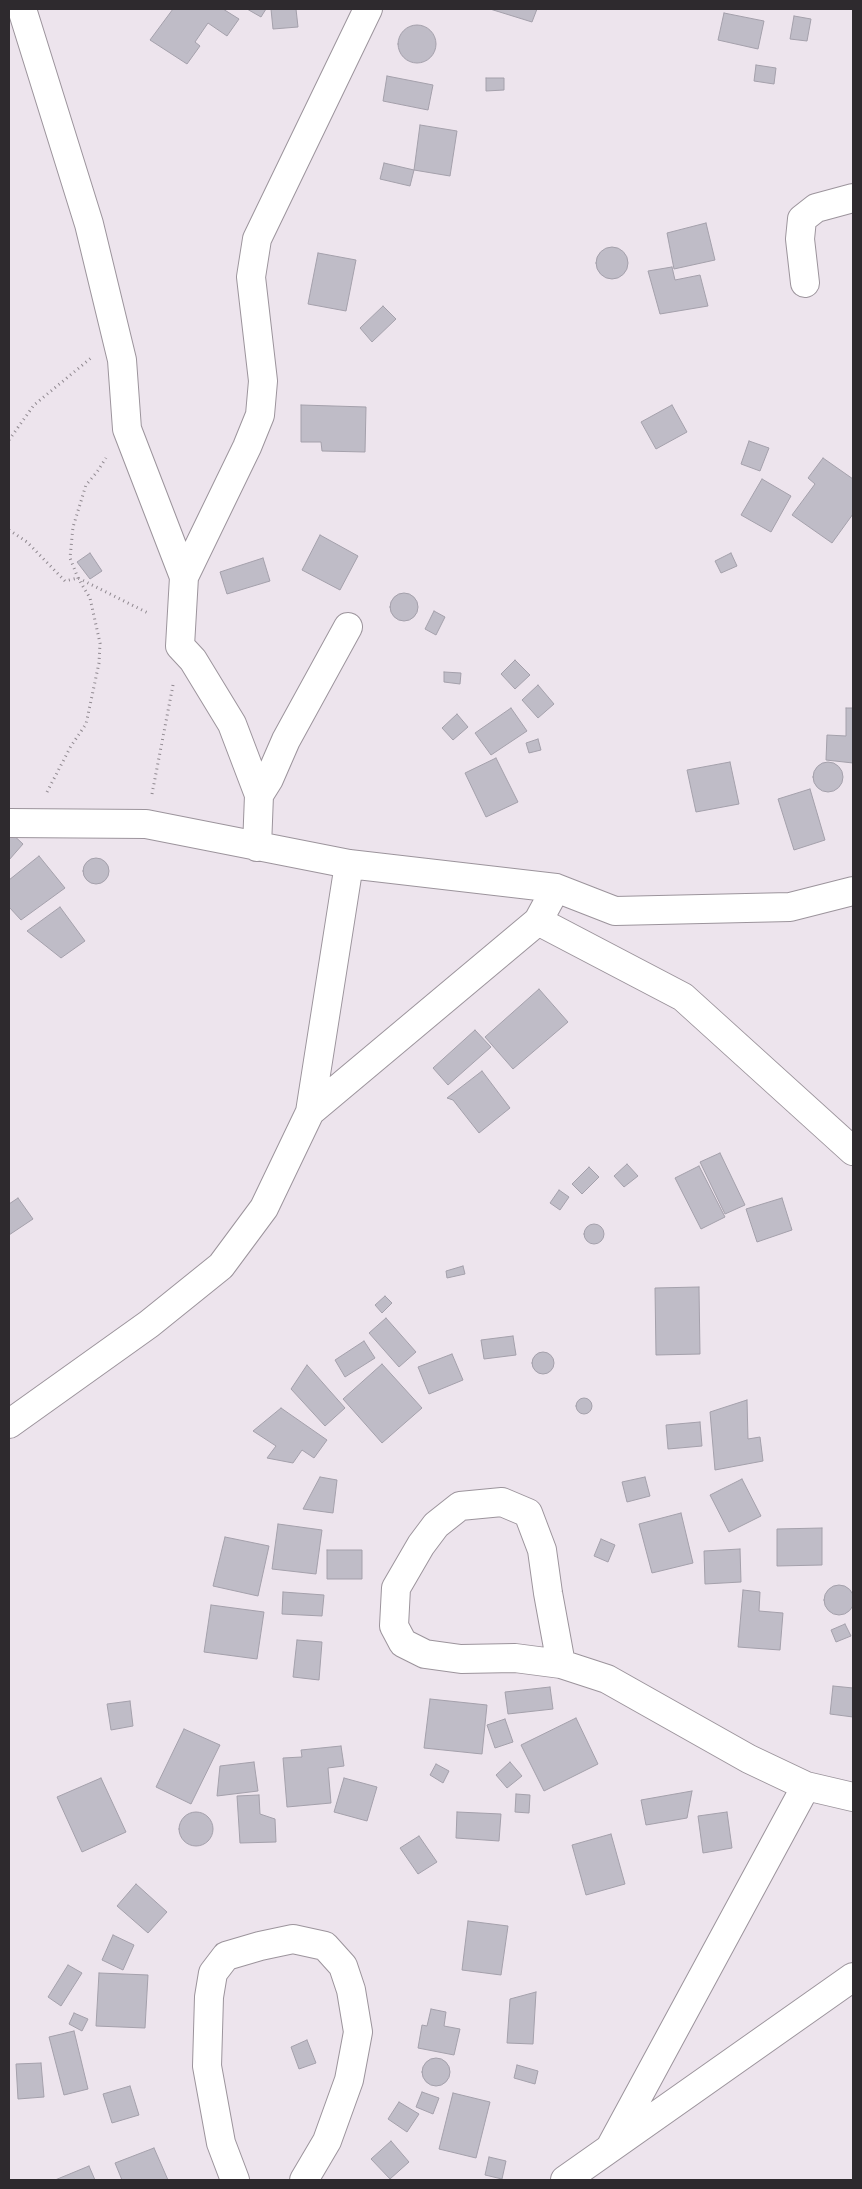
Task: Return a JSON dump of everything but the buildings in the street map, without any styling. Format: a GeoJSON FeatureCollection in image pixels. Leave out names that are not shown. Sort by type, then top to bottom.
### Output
{"type":"FeatureCollection","features":[{"type":"Feature","properties":{"kind":"street"},"geometry":{"type":"LineString","coordinates":[[22,9],[89,224],[122,360],[127,429],[184,577]]}},
{"type":"Feature","properties":{"kind":"street"},"geometry":{"type":"LineString","coordinates":[[257,847],[259,795],[232,724],[193,660],[180,646],[184,577],[247,447],[260,415],[263,381],[251,277],[257,239],[368,9]]}},
{"type":"Feature","properties":{"kind":"street"},"geometry":{"type":"LineString","coordinates":[[805,283],[800,239],[802,219],[816,208],[853,198]]}},
{"type":"Feature","properties":{"kind":"street"},"geometry":{"type":"LineString","coordinates":[[259,795],[269,780],[286,740],[348,627]]}},
{"type":"Feature","properties":{"kind":"street"},"geometry":{"type":"LineString","coordinates":[[20,822],[146,824],[349,864],[556,888],[614,911],[790,907],[853,891]]}},
{"type":"Feature","properties":{"kind":"street"},"geometry":{"type":"LineString","coordinates":[[9,1424],[149,1324],[221,1266],[264,1208],[310,1112],[349,864]]}},
{"type":"Feature","properties":{"kind":"street"},"geometry":{"type":"LineString","coordinates":[[310,1112],[538,920],[556,888]]}},
{"type":"Feature","properties":{"kind":"street"},"geometry":{"type":"LineString","coordinates":[[538,920],[683,997],[853,1151]]}},
{"type":"Feature","properties":{"kind":"street"},"geometry":{"type":"LineString","coordinates":[[562,1664],[548,1593],[542,1550],[528,1513],[502,1502],[460,1506],[436,1525],[421,1545],[396,1588],[394,1626],[403,1642],[425,1654],[461,1659],[515,1658],[562,1664],[606,1679],[749,1759],[806,1786],[853,1797]]}},
{"type":"Feature","properties":{"kind":"street"},"geometry":{"type":"LineString","coordinates":[[610,2148],[806,1786]]}},
{"type":"Feature","properties":{"kind":"street"},"geometry":{"type":"LineString","coordinates":[[235,2180],[221,2143],[207,2066],[209,1998],[213,1974],[226,1956],[293,1939],[325,1946],[343,1966],[351,1990],[358,2032],[349,2080],[327,2141],[304,2180]]}},
{"type":"Feature","properties":{"kind":"street"},"geometry":{"type":"LineString","coordinates":[[565,2180],[853,1977]]}},
{"type":"Feature","properties":{"kind":"path"},"geometry":{"type":"LineString","coordinates":[[9,440],[34,405],[91,358],[117,342]]}},
{"type":"Feature","properties":{"kind":"path"},"geometry":{"type":"LineString","coordinates":[[20,822],[86,724],[95,685],[100,642],[90,598],[78,578],[70,558],[73,527],[86,485],[98,472],[108,454],[127,429]]}},
{"type":"Feature","properties":{"kind":"path"},"geometry":{"type":"LineString","coordinates":[[9,530],[27,542],[65,581],[78,578],[149,612],[180,646],[146,824]]}}]}
